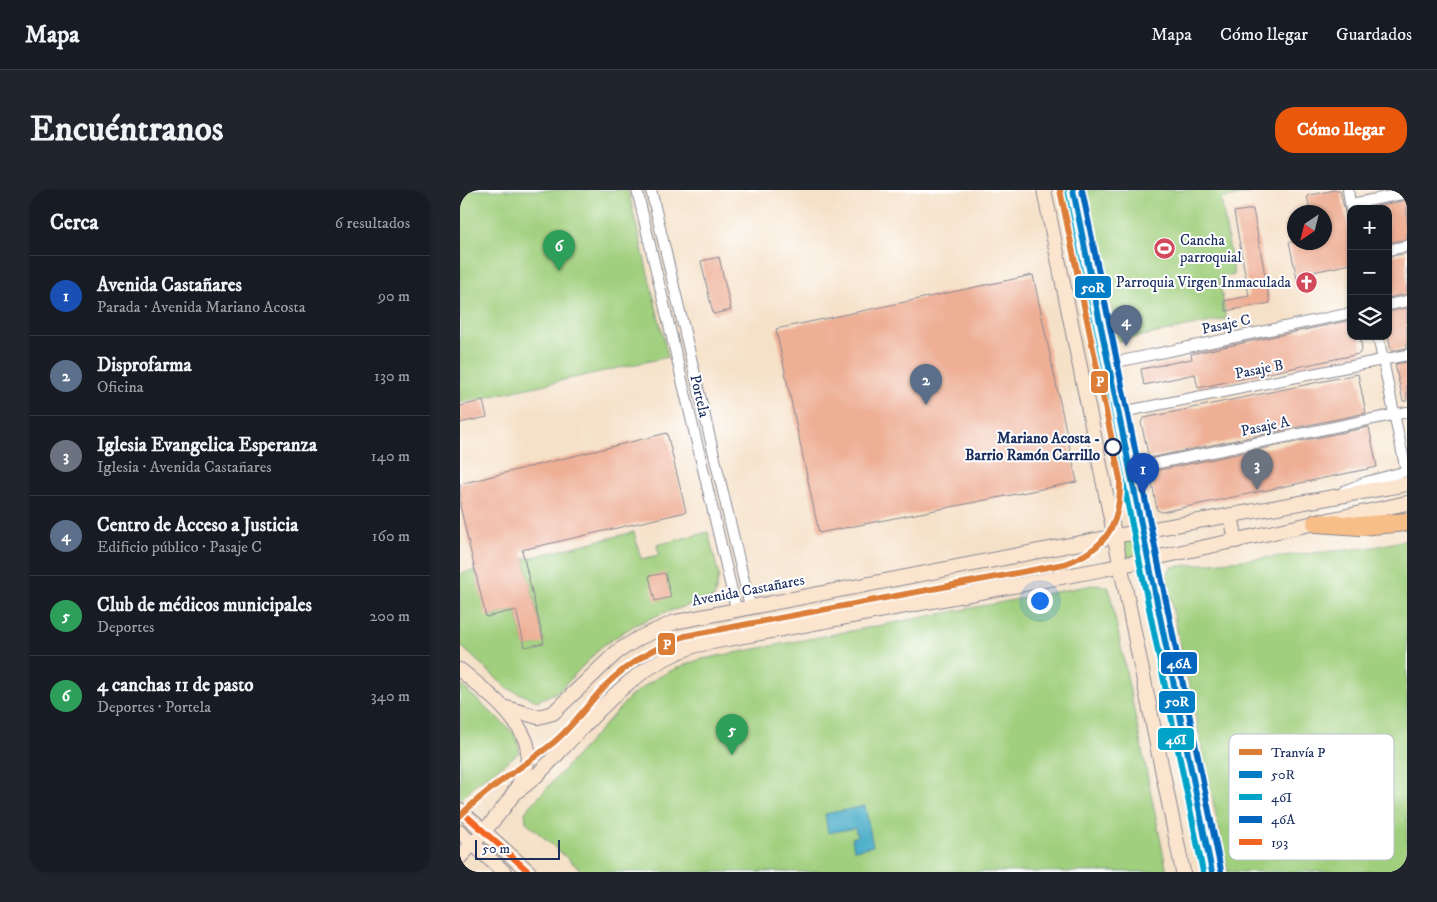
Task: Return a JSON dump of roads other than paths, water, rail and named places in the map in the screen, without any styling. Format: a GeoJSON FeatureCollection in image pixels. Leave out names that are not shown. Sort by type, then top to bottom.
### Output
{"type":"FeatureCollection","features":[{"type":"Feature","properties":{"kind":"highway"},"geometry":{"type":"LineString","coordinates":[[1316,523],[1360,526],[1407,522]]}},
{"type":"Feature","properties":{"kind":"main road"},"geometry":{"type":"LineString","coordinates":[[1044,190],[1183,872]]}},
{"type":"Feature","properties":{"kind":"main road"},"geometry":{"type":"LineString","coordinates":[[1073,190],[1212,872]]}},
{"type":"Feature","properties":{"kind":"main road","name":"Avenida Castañares"},"geometry":{"type":"LineString","coordinates":[[502,707],[538,716],[553,713],[617,652],[639,638],[675,622],[743,607],[1142,531],[1325,500],[1407,475]]}},
{"type":"Feature","properties":{"kind":"main road"},"geometry":{"type":"LineString","coordinates":[[514,793],[537,776],[620,688],[639,672],[678,651],[706,643],[1120,565],[1407,504]]}},
{"type":"Feature","properties":{"kind":"main road"},"geometry":{"type":"LineString","coordinates":[[1231,515],[1236,541]]}},
{"type":"Feature","properties":{"kind":"main road"},"geometry":{"type":"LineString","coordinates":[[460,670],[502,707],[526,740],[528,752],[526,770],[514,793],[460,857]]}},
{"type":"Feature","properties":{"kind":"main road"},"geometry":{"type":"LineString","coordinates":[[460,810],[529,872]]}},
{"type":"Feature","properties":{"kind":"main road"},"geometry":{"type":"LineString","coordinates":[[460,832],[504,872]]}},
{"type":"Feature","properties":{"kind":"street","name":"Portela"},"geometry":{"type":"LineString","coordinates":[[637,190],[743,607]]}},
{"type":"Feature","properties":{"kind":"street","name":"Portela"},"geometry":{"type":"LineString","coordinates":[[651,190],[743,607]]}},
{"type":"Feature","properties":{"kind":"street"},"geometry":{"type":"LineString","coordinates":[[1348,190],[1351,205]]}},
{"type":"Feature","properties":{"kind":"street"},"geometry":{"type":"LineString","coordinates":[[1359,205],[1407,193]]}},
{"type":"Feature","properties":{"kind":"street"},"geometry":{"type":"LineString","coordinates":[[1392,249],[1407,246]]}},
{"type":"Feature","properties":{"kind":"street"},"geometry":{"type":"LineString","coordinates":[[1392,304],[1407,302]]}},
{"type":"Feature","properties":{"kind":"street","name":"Pasaje C"},"geometry":{"type":"LineString","coordinates":[[1107,364],[1347,314]]}},
{"type":"Feature","properties":{"kind":"street"},"geometry":{"type":"LineString","coordinates":[[1379,340],[1407,475]]}},
{"type":"Feature","properties":{"kind":"street","name":"Pasaje B"},"geometry":{"type":"LineString","coordinates":[[1117,413],[1407,355]]}},
{"type":"Feature","properties":{"kind":"street","name":"Pasaje A"},"geometry":{"type":"LineString","coordinates":[[1129,469],[1407,412]]}},
{"type":"Feature","properties":{"kind":"water"},"geometry":{"type":"Polygon","coordinates":[[[865,806],[873,846],[854,850],[852,838],[857,836],[855,828],[828,833],[825,814],[865,806]]]}},
{"type":"Feature","properties":{"kind":"tram line","name":"P"},"geometry":{"type":"LineString","coordinates":[[460,816],[482,796],[561,736],[600,691],[616,676],[644,656],[675,640],[685,636],[1064,564],[1091,551],[1101,542],[1114,522],[1118,509],[1120,479],[1060,190]]}},
{"type":"Feature","properties":{"kind":"place","name":"Cancha parroquial"},"geometry":{"type":"Point","coordinates":[1164,249]}},
{"type":"Feature","properties":{"kind":"place","name":"4 canchas 11 de pasto"},"geometry":{"type":"Point","coordinates":[559,271]}},
{"type":"Feature","properties":{"kind":"place","name":"Parroquia Virgen Inmaculada"},"geometry":{"type":"Point","coordinates":[1307,282]}},
{"type":"Feature","properties":{"kind":"place","name":"Centro de Acceso a Justicia"},"geometry":{"type":"Point","coordinates":[1126,346]}},
{"type":"Feature","properties":{"kind":"place","name":"Disprofarma"},"geometry":{"type":"Point","coordinates":[926,405]}},
{"type":"Feature","properties":{"kind":"place","name":"Mariano Acosta - Barrio Ramón Carrillo"},"geometry":{"type":"Point","coordinates":[1113,447]}},
{"type":"Feature","properties":{"kind":"place","name":"Iglesia Evangelica Esperanza"},"geometry":{"type":"Point","coordinates":[1257,490]}},
{"type":"Feature","properties":{"kind":"place","name":"Avenida Castañares"},"geometry":{"type":"Point","coordinates":[1143,494]}},
{"type":"Feature","properties":{"kind":"place","name":"Club de médicos municipales"},"geometry":{"type":"Point","coordinates":[732,755]}}]}
